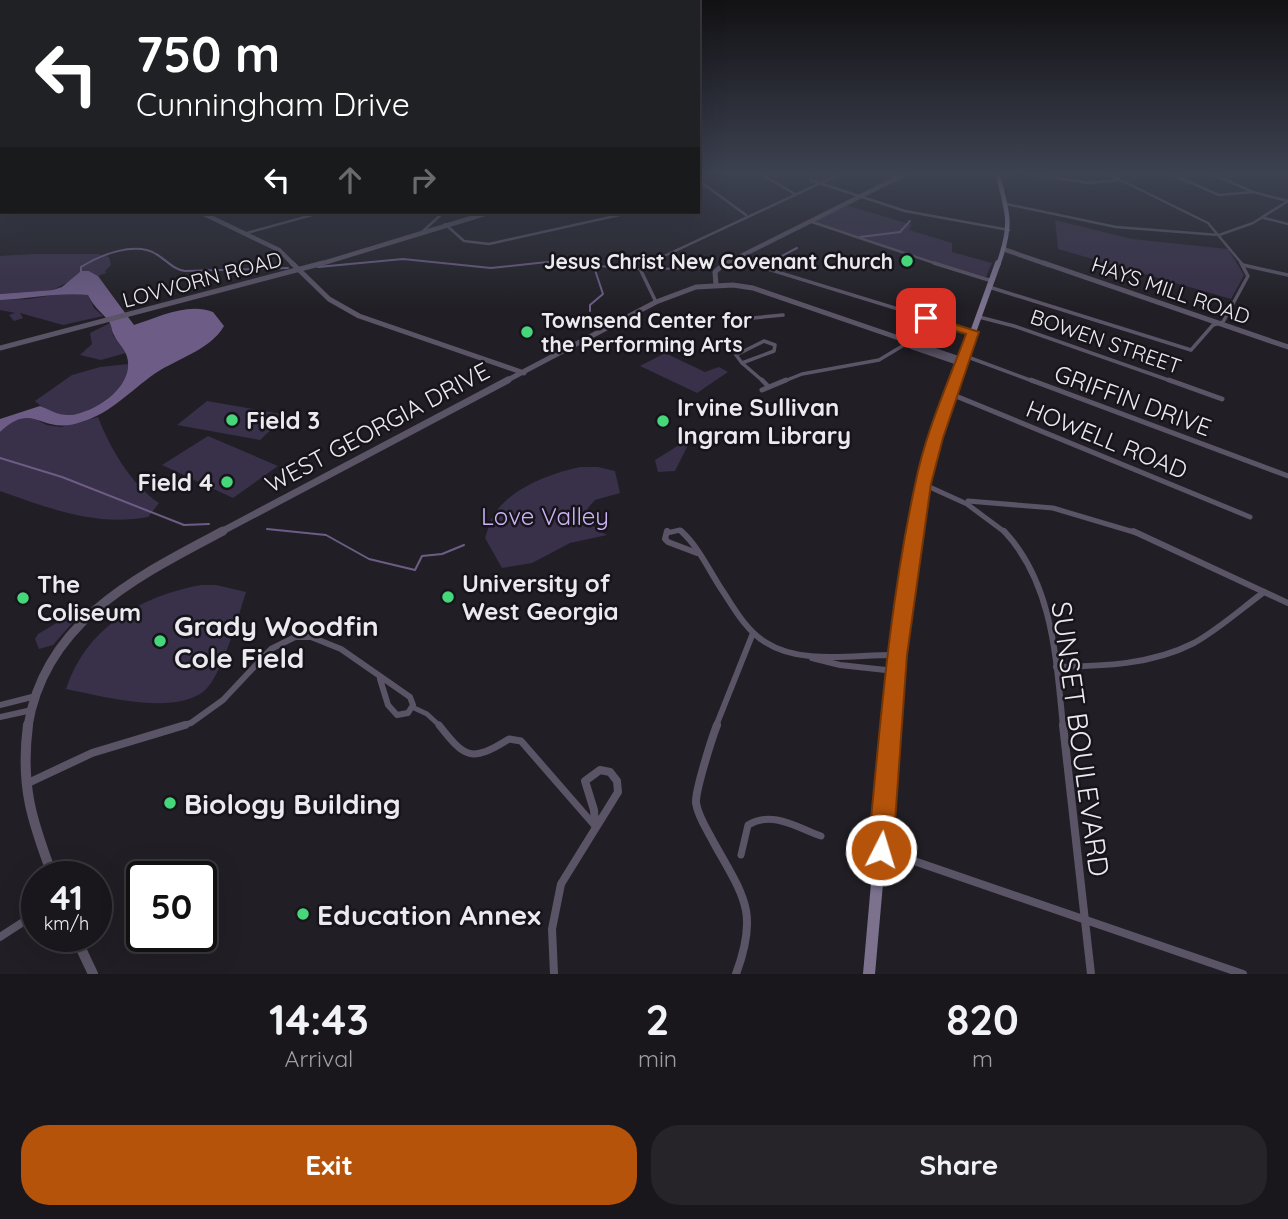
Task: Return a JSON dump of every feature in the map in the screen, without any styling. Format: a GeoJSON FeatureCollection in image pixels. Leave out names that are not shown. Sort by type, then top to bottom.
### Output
{"type":"FeatureCollection","features":[{"type":"Feature","properties":{"kind":"main road"},"geometry":{"type":"LineString","coordinates":[[869,974],[897,655],[923,484],[951,394],[1009,230],[1008,217]]}},
{"type":"Feature","properties":{"kind":"street"},"geometry":{"type":"LineString","coordinates":[[212,217],[279,250],[329,299],[359,316],[524,373]]}},
{"type":"Feature","properties":{"kind":"street"},"geometry":{"type":"LineString","coordinates":[[247,233],[303,217]]}},
{"type":"Feature","properties":{"kind":"street"},"geometry":{"type":"LineString","coordinates":[[422,232],[437,217]]}},
{"type":"Feature","properties":{"kind":"street","name":"LOVVORN ROAD"},"geometry":{"type":"LineString","coordinates":[[0,348],[300,270],[470,217]]}},
{"type":"Feature","properties":{"kind":"street"},"geometry":{"type":"LineString","coordinates":[[445,224],[458,241],[474,245],[608,217]]}},
{"type":"Feature","properties":{"kind":"street"},"geometry":{"type":"LineString","coordinates":[[656,302],[641,271],[646,263],[741,217]]}},
{"type":"Feature","properties":{"kind":"street"},"geometry":{"type":"LineString","coordinates":[[716,285],[716,270],[732,258],[816,217]]}},
{"type":"Feature","properties":{"kind":"street"},"geometry":{"type":"LineString","coordinates":[[941,217],[1009,230]]}},
{"type":"Feature","properties":{"kind":"street"},"geometry":{"type":"LineString","coordinates":[[1070,217],[1116,227],[1219,235],[1262,217]]}},
{"type":"Feature","properties":{"kind":"street"},"geometry":{"type":"LineString","coordinates":[[809,221],[854,239],[1104,324],[1191,350],[1213,325],[1223,322],[1248,276],[1243,265],[1219,235],[1199,217]]}},
{"type":"Feature","properties":{"kind":"street"},"geometry":{"type":"LineString","coordinates":[[1265,217],[1288,223]]}},
{"type":"Feature","properties":{"kind":"street","name":"HAYS MILL ROAD"},"geometry":{"type":"LineString","coordinates":[[1003,248],[1288,347]]}},
{"type":"Feature","properties":{"kind":"street"},"geometry":{"type":"LineString","coordinates":[[732,258],[973,332]]}},
{"type":"Feature","properties":{"kind":"street"},"geometry":{"type":"LineString","coordinates":[[1243,265],[1288,275]]}},
{"type":"Feature","properties":{"kind":"street","name":"WEST GEORGIA DRIVE"},"geometry":{"type":"LineString","coordinates":[[48,861],[25,785],[26,741],[36,696],[56,653],[76,627],[96,607],[131,580],[685,289],[716,285],[763,290],[909,342],[912,347],[963,360]]}},
{"type":"Feature","properties":{"kind":"street"},"geometry":{"type":"LineString","coordinates":[[753,318],[783,316]]}},
{"type":"Feature","properties":{"kind":"street","name":"BOWEN STREET"},"geometry":{"type":"LineString","coordinates":[[979,317],[1014,326],[1222,399]]}},
{"type":"Feature","properties":{"kind":"street"},"geometry":{"type":"LineString","coordinates":[[742,363],[774,351],[775,345],[764,341],[736,355],[742,363],[769,387]]}},
{"type":"Feature","properties":{"kind":"street"},"geometry":{"type":"LineString","coordinates":[[762,390],[802,374],[878,360],[909,342]]}},
{"type":"Feature","properties":{"kind":"street","name":"GRIFFIN DRIVE"},"geometry":{"type":"LineString","coordinates":[[963,360],[1288,476]]}},
{"type":"Feature","properties":{"kind":"street","name":"HOWELL ROAD"},"geometry":{"type":"LineString","coordinates":[[951,394],[1250,517]]}},
{"type":"Feature","properties":{"kind":"street","name":"SUNSET BOULEVARD"},"geometry":{"type":"LineString","coordinates":[[923,484],[965,500],[1006,534],[1025,557],[1036,577],[1056,667],[1091,974]]}},
{"type":"Feature","properties":{"kind":"street"},"geometry":{"type":"LineString","coordinates":[[965,500],[1078,513],[1118,526],[1288,603]]}},
{"type":"Feature","properties":{"kind":"street"},"geometry":{"type":"LineString","coordinates":[[697,553],[687,546],[670,544],[665,539],[667,531],[680,530],[691,540],[697,553],[753,632],[766,643],[840,665],[896,671]]}},
{"type":"Feature","properties":{"kind":"street"},"geometry":{"type":"LineString","coordinates":[[1056,667],[1136,662],[1167,654],[1194,642],[1264,592]]}},
{"type":"Feature","properties":{"kind":"street"},"geometry":{"type":"LineString","coordinates":[[736,974],[747,945],[749,915],[736,882],[704,824],[696,802],[716,727],[751,645],[753,632]]}},
{"type":"Feature","properties":{"kind":"street"},"geometry":{"type":"LineString","coordinates":[[25,785],[92,753],[191,723],[214,708],[271,649],[295,637],[311,637],[341,649],[380,679],[410,696],[412,707],[408,713],[397,715],[388,705],[380,679]]}},
{"type":"Feature","properties":{"kind":"street"},"geometry":{"type":"LineString","coordinates":[[806,656],[863,653],[897,655]]}},
{"type":"Feature","properties":{"kind":"street"},"geometry":{"type":"LineString","coordinates":[[0,705],[36,696]]}},
{"type":"Feature","properties":{"kind":"street"},"geometry":{"type":"LineString","coordinates":[[412,707],[434,718],[461,753],[475,758],[490,753],[509,739],[521,741],[572,803],[595,826]]}},
{"type":"Feature","properties":{"kind":"street"},"geometry":{"type":"LineString","coordinates":[[0,718],[32,710]]}},
{"type":"Feature","properties":{"kind":"street"},"geometry":{"type":"LineString","coordinates":[[554,974],[552,929],[561,884],[618,793],[617,781],[610,772],[600,770],[585,781],[594,810],[595,826]]}},
{"type":"Feature","properties":{"kind":"street"},"geometry":{"type":"LineString","coordinates":[[741,855],[748,825],[759,818],[780,820],[821,836]]}},
{"type":"Feature","properties":{"kind":"street"},"geometry":{"type":"LineString","coordinates":[[881,850],[1243,974]]}},
{"type":"Feature","properties":{"kind":"street"},"geometry":{"type":"LineString","coordinates":[[0,937],[21,923]]}},
{"type":"Feature","properties":{"kind":"street"},"geometry":{"type":"LineString","coordinates":[[83,952],[93,974]]}},
{"type":"Feature","properties":{"kind":"green space"},"geometry":{"type":"Polygon","coordinates":[[[820,217],[887,217],[912,225],[909,230],[952,243],[952,252],[992,263],[986,277],[852,237],[813,221],[820,217]]]}},
{"type":"Feature","properties":{"kind":"green space"},"geometry":{"type":"Polygon","coordinates":[[[1055,220],[1132,239],[1228,249],[1244,275],[1231,299],[1058,249],[1055,220]]]}},
{"type":"Feature","properties":{"kind":"green space"},"geometry":{"type":"Polygon","coordinates":[[[98,254],[109,257],[111,265],[106,273],[98,276],[89,271],[53,290],[0,294],[0,256],[98,254]]]}},
{"type":"Feature","properties":{"kind":"green space"},"geometry":{"type":"Polygon","coordinates":[[[66,293],[88,295],[94,308],[103,316],[63,325],[20,313],[23,318],[14,321],[9,315],[15,313],[0,310],[0,300],[66,293]]]}},
{"type":"Feature","properties":{"kind":"green space"},"geometry":{"type":"Polygon","coordinates":[[[110,323],[113,335],[126,353],[101,360],[80,355],[92,344],[90,333],[110,323]]]}},
{"type":"Feature","properties":{"kind":"green space"},"geometry":{"type":"Polygon","coordinates":[[[665,353],[705,372],[719,367],[728,372],[697,393],[640,366],[665,353]]]}},
{"type":"Feature","properties":{"kind":"green space"},"geometry":{"type":"Polygon","coordinates":[[[129,364],[122,385],[92,409],[58,415],[35,401],[72,375],[100,367],[129,364]]]}},
{"type":"Feature","properties":{"kind":"green space","name":"Field 3"},"geometry":{"type":"Polygon","coordinates":[[[207,401],[287,415],[260,440],[177,425],[207,401]]]}},
{"type":"Feature","properties":{"kind":"green space"},"geometry":{"type":"Polygon","coordinates":[[[29,416],[47,425],[61,427],[98,417],[108,440],[130,476],[159,503],[148,517],[110,520],[73,514],[0,491],[0,432],[10,422],[29,416]]]}},
{"type":"Feature","properties":{"kind":"green space","name":"Field 4"},"geometry":{"type":"Polygon","coordinates":[[[208,436],[278,466],[233,498],[162,465],[208,436]]]}},
{"type":"Feature","properties":{"kind":"green space"},"geometry":{"type":"Polygon","coordinates":[[[692,437],[675,471],[658,472],[655,460],[692,437]]]}},
{"type":"Feature","properties":{"kind":"green space","name":"Love Valley"},"geometry":{"type":"Polygon","coordinates":[[[580,467],[615,471],[620,493],[595,500],[588,508],[593,525],[607,535],[570,543],[532,563],[502,568],[485,538],[492,518],[500,506],[531,484],[580,467]]]}},
{"type":"Feature","properties":{"kind":"green space","name":"Grady Woodfin Cole Field"},"geometry":{"type":"Polygon","coordinates":[[[201,585],[216,585],[246,592],[223,660],[204,691],[191,698],[156,703],[66,689],[75,667],[87,649],[101,632],[118,618],[157,597],[201,585]]]}},
{"type":"Feature","properties":{"kind":"green space"},"geometry":{"type":"Polygon","coordinates":[[[75,612],[80,614],[53,645],[39,649],[35,639],[38,634],[75,612]]]}},
{"type":"Feature","properties":{"kind":"shaded area"},"geometry":{"type":"Polygon","coordinates":[[[81,271],[89,271],[98,276],[134,325],[173,312],[203,309],[213,312],[224,326],[210,342],[159,371],[99,415],[65,426],[30,418],[21,419],[0,432],[0,419],[40,406],[58,414],[81,413],[103,402],[121,386],[128,365],[126,354],[115,338],[109,322],[88,295],[66,294],[0,300],[0,294],[62,287],[81,271]]]}},
{"type":"Feature","properties":{"kind":"waterway"},"geometry":{"type":"LineString","coordinates":[[860,237],[900,232],[910,221]]}},
{"type":"Feature","properties":{"kind":"waterway"},"geometry":{"type":"LineString","coordinates":[[753,262],[778,258],[797,248]]}},
{"type":"Feature","properties":{"kind":"waterway"},"geometry":{"type":"LineString","coordinates":[[81,273],[81,267],[98,258],[128,249],[148,250],[185,271],[288,268]]}},
{"type":"Feature","properties":{"kind":"waterway"},"geometry":{"type":"LineString","coordinates":[[318,267],[403,259],[491,268],[547,262],[638,269]]}},
{"type":"Feature","properties":{"kind":"waterway"},"geometry":{"type":"LineString","coordinates":[[726,265],[743,264]]}},
{"type":"Feature","properties":{"kind":"waterway"},"geometry":{"type":"LineString","coordinates":[[590,311],[590,305],[603,294],[594,267]]}},
{"type":"Feature","properties":{"kind":"waterway"},"geometry":{"type":"LineString","coordinates":[[645,269],[708,268]]}},
{"type":"Feature","properties":{"kind":"waterway"},"geometry":{"type":"LineString","coordinates":[[0,458],[62,477],[184,525],[209,524]]}},
{"type":"Feature","properties":{"kind":"waterway"},"geometry":{"type":"LineString","coordinates":[[267,529],[326,535],[369,559],[415,570],[422,556],[442,554],[464,545]]}},
{"type":"Feature","properties":{"kind":"place","name":"Jesus Christ New Covenant Church"},"geometry":{"type":"Point","coordinates":[907,261]}},
{"type":"Feature","properties":{"kind":"place","name":"Townsend Center for the Performing Arts"},"geometry":{"type":"Point","coordinates":[527,332]}},
{"type":"Feature","properties":{"kind":"place","name":"Field 3"},"geometry":{"type":"Point","coordinates":[232,420]}},
{"type":"Feature","properties":{"kind":"place","name":"Irvine Sullivan Ingram Library"},"geometry":{"type":"Point","coordinates":[663,421]}},
{"type":"Feature","properties":{"kind":"place","name":"Field 4"},"geometry":{"type":"Point","coordinates":[227,482]}},
{"type":"Feature","properties":{"kind":"place","name":"University of West Georgia"},"geometry":{"type":"Point","coordinates":[448,597]}},
{"type":"Feature","properties":{"kind":"place","name":"The Coliseum"},"geometry":{"type":"Point","coordinates":[23,598]}},
{"type":"Feature","properties":{"kind":"place","name":"Grady Woodfin Cole Field"},"geometry":{"type":"Point","coordinates":[160,641]}},
{"type":"Feature","properties":{"kind":"place","name":"Biology Building"},"geometry":{"type":"Point","coordinates":[170,803]}},
{"type":"Feature","properties":{"kind":"place","name":"Education Annex"},"geometry":{"type":"Point","coordinates":[303,914]}},
{"type":"Feature","properties":{"kind":"route"},"geometry":{"type":"LineString","coordinates":[[881,850],[897,655],[923,484],[935,438],[973,332],[926,318]]}}]}
